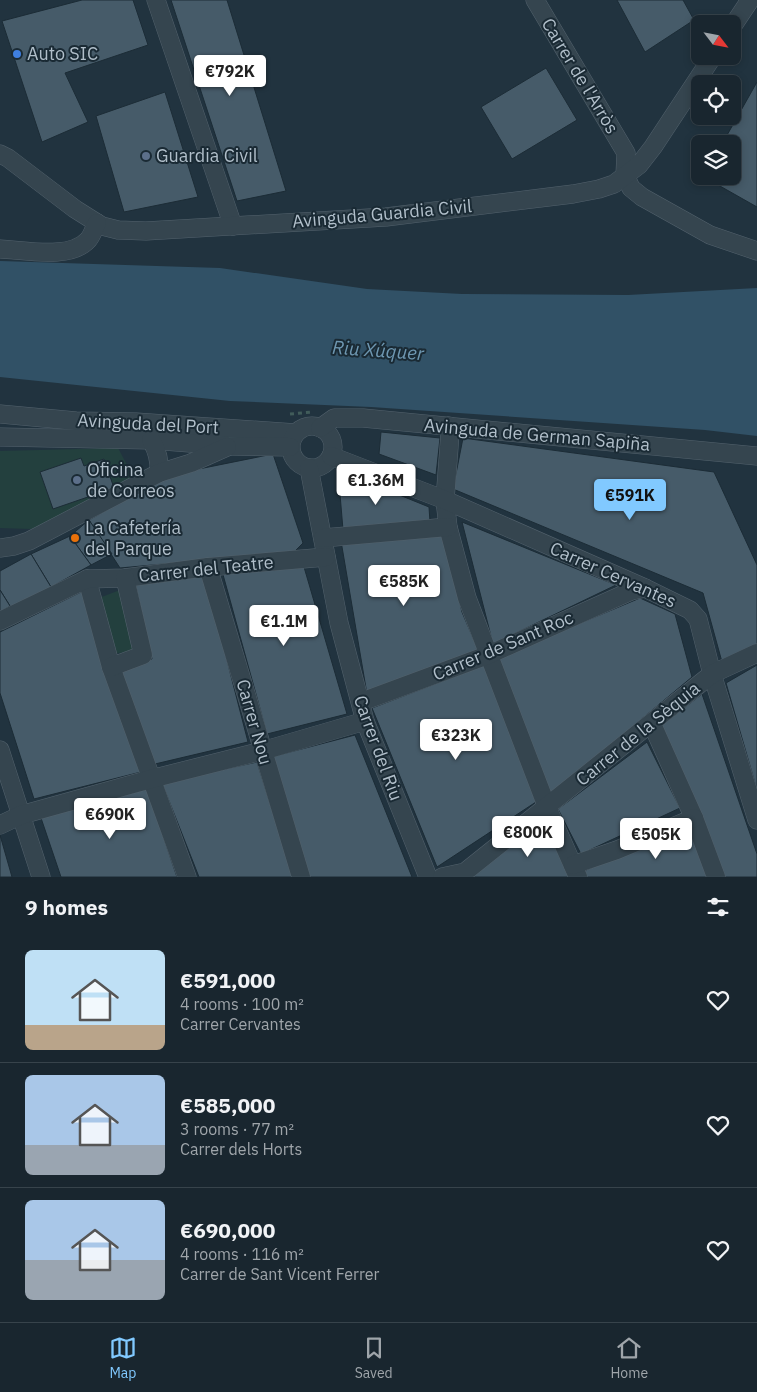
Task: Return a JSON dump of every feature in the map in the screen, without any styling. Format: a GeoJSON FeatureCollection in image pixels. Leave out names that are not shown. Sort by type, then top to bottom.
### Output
{"type":"FeatureCollection","features":[{"type":"Feature","properties":{"kind":"street"},"geometry":{"type":"LineString","coordinates":[[156,0],[233,226]]}},
{"type":"Feature","properties":{"kind":"street","name":"Carrer de l'Arròs"},"geometry":{"type":"LineString","coordinates":[[535,0],[626,153],[626,176]]}},
{"type":"Feature","properties":{"kind":"street"},"geometry":{"type":"LineString","coordinates":[[740,15],[750,0]]}},
{"type":"Feature","properties":{"kind":"street","name":"Avinguda Guardia Civil"},"geometry":{"type":"LineString","coordinates":[[3,152],[76,209],[102,226],[118,230],[146,231],[386,217],[574,194],[614,184],[639,165],[707,65]]}},
{"type":"Feature","properties":{"kind":"street"},"geometry":{"type":"LineString","coordinates":[[626,176],[631,188],[650,202],[710,236],[757,250]]}},
{"type":"Feature","properties":{"kind":"street"},"geometry":{"type":"LineString","coordinates":[[0,249],[65,252],[75,249],[88,240],[97,223]]}},
{"type":"Feature","properties":{"kind":"street","name":"Avinguda del Port"},"geometry":{"type":"LineString","coordinates":[[0,414],[76,421],[136,422],[293,440]]}},
{"type":"Feature","properties":{"kind":"street","name":"Avinguda de German Sapiña"},"geometry":{"type":"LineString","coordinates":[[320,428],[334,418],[363,418],[757,456]]}},
{"type":"Feature","properties":{"kind":"street"},"geometry":{"type":"LineString","coordinates":[[449,426],[445,500],[448,527],[467,598],[547,807],[576,871],[617,850],[694,818]]}},
{"type":"Feature","properties":{"kind":"street"},"geometry":{"type":"LineString","coordinates":[[301,428],[320,428],[327,432],[331,440],[333,448],[331,456],[322,466],[309,468],[298,464],[291,453],[293,440],[301,428]]}},
{"type":"Feature","properties":{"kind":"street","name":"Avinguda del Port"},"geometry":{"type":"LineString","coordinates":[[0,437],[151,440],[228,446],[293,440]]}},
{"type":"Feature","properties":{"kind":"street"},"geometry":{"type":"LineString","coordinates":[[151,440],[156,448],[159,473]]}},
{"type":"Feature","properties":{"kind":"street"},"geometry":{"type":"LineString","coordinates":[[0,548],[29,541],[159,473],[191,463],[228,446]]}},
{"type":"Feature","properties":{"kind":"street","name":"Carrer Cervantes"},"geometry":{"type":"LineString","coordinates":[[331,456],[445,500],[645,588],[690,610],[698,619],[712,674],[757,820]]}},
{"type":"Feature","properties":{"kind":"street","name":"Carrer del Riu"},"geometry":{"type":"LineString","coordinates":[[309,468],[339,623],[365,721],[428,877]]}},
{"type":"Feature","properties":{"kind":"street"},"geometry":{"type":"LineString","coordinates":[[323,538],[448,527]]}},
{"type":"Feature","properties":{"kind":"street","name":"Carrer del Teatre"},"geometry":{"type":"LineString","coordinates":[[87,579],[125,578],[208,567],[326,557]]}},
{"type":"Feature","properties":{"kind":"street","name":"Carrer Nou"},"geometry":{"type":"LineString","coordinates":[[208,567],[301,877]]}},
{"type":"Feature","properties":{"kind":"street"},"geometry":{"type":"LineString","coordinates":[[111,667],[143,654],[125,578]]}},
{"type":"Feature","properties":{"kind":"street"},"geometry":{"type":"LineString","coordinates":[[0,621],[87,579],[111,667],[187,877]]}},
{"type":"Feature","properties":{"kind":"street","name":"Carrer de Sant Roc"},"geometry":{"type":"LineString","coordinates":[[361,702],[488,655],[631,591],[645,588]]}},
{"type":"Feature","properties":{"kind":"street","name":"Carrer de la Sèquia"},"geometry":{"type":"LineString","coordinates":[[442,877],[465,872],[712,674],[757,653]]}},
{"type":"Feature","properties":{"kind":"street"},"geometry":{"type":"LineString","coordinates":[[0,825],[22,815],[151,779],[262,751],[365,721]]}},
{"type":"Feature","properties":{"kind":"street"},"geometry":{"type":"LineString","coordinates":[[652,724],[694,818],[716,877]]}},
{"type":"Feature","properties":{"kind":"street"},"geometry":{"type":"LineString","coordinates":[[0,750],[41,877]]}},
{"type":"Feature","properties":{"kind":"green space"},"geometry":{"type":"Polygon","coordinates":[[[118,448],[134,478],[93,502],[32,529],[0,528],[0,451],[118,448]]]}},
{"type":"Feature","properties":{"kind":"green space"},"geometry":{"type":"Polygon","coordinates":[[[120,590],[134,652],[117,653],[99,598],[120,590]]]}},
{"type":"Feature","properties":{"kind":"water","name":"Riu Xúquer"},"geometry":{"type":"Polygon","coordinates":[[[0,261],[220,268],[367,289],[462,294],[628,295],[757,288],[757,436],[705,430],[371,407],[230,401],[0,377],[0,261]]]}},
{"type":"Feature","properties":{"kind":"building"},"geometry":{"type":"Polygon","coordinates":[[[82,0],[133,0],[148,45],[65,73],[88,122],[42,142],[2,21],[82,0]]]}},
{"type":"Feature","properties":{"kind":"building"},"geometry":{"type":"Polygon","coordinates":[[[171,0],[227,0],[286,191],[237,201],[171,0]]]}},
{"type":"Feature","properties":{"kind":"building"},"geometry":{"type":"Polygon","coordinates":[[[617,0],[683,0],[691,15],[691,22],[645,52],[617,0]]]}},
{"type":"Feature","properties":{"kind":"building"},"geometry":{"type":"Polygon","coordinates":[[[546,68],[577,120],[512,159],[481,107],[546,68]]]}},
{"type":"Feature","properties":{"kind":"building"},"geometry":{"type":"Polygon","coordinates":[[[757,82],[757,207],[718,185],[741,185],[741,135],[727,135],[733,125],[741,125],[741,110],[757,82]]]}},
{"type":"Feature","properties":{"kind":"building","name":"Guardia Civil"},"geometry":{"type":"Polygon","coordinates":[[[165,92],[198,197],[124,212],[96,116],[165,92]]]}},
{"type":"Feature","properties":{"kind":"building"},"geometry":{"type":"Polygon","coordinates":[[[381,432],[440,438],[436,475],[379,454],[381,432]]]}},
{"type":"Feature","properties":{"kind":"building"},"geometry":{"type":"Polygon","coordinates":[[[463,438],[714,472],[757,565],[757,647],[722,662],[703,593],[453,489],[463,438]]]}},
{"type":"Feature","properties":{"kind":"building"},"geometry":{"type":"Polygon","coordinates":[[[273,454],[303,543],[294,552],[120,568],[89,520],[169,475],[273,454]]]}},
{"type":"Feature","properties":{"kind":"building","name":"Oficina de Correos"},"geometry":{"type":"Polygon","coordinates":[[[81,458],[84,466],[104,459],[114,488],[53,509],[40,472],[81,458]]]}},
{"type":"Feature","properties":{"kind":"building"},"geometry":{"type":"Polygon","coordinates":[[[338,470],[429,507],[430,522],[343,530],[338,470]]]}},
{"type":"Feature","properties":{"kind":"building"},"geometry":{"type":"Polygon","coordinates":[[[89,520],[112,554],[91,565],[70,536],[89,520]]]}},
{"type":"Feature","properties":{"kind":"building"},"geometry":{"type":"Polygon","coordinates":[[[462,522],[616,585],[493,644],[462,522]]]}},
{"type":"Feature","properties":{"kind":"building"},"geometry":{"type":"Polygon","coordinates":[[[443,534],[462,612],[478,650],[367,694],[341,541],[443,534]]]}},
{"type":"Feature","properties":{"kind":"building"},"geometry":{"type":"Polygon","coordinates":[[[70,536],[91,565],[51,587],[31,554],[70,536]]]}},
{"type":"Feature","properties":{"kind":"building"},"geometry":{"type":"Polygon","coordinates":[[[31,554],[51,587],[13,608],[0,590],[0,571],[31,554]]]}},
{"type":"Feature","properties":{"kind":"building"},"geometry":{"type":"Polygon","coordinates":[[[304,567],[347,714],[267,734],[222,571],[304,567]]]}},
{"type":"Feature","properties":{"kind":"building"},"geometry":{"type":"Polygon","coordinates":[[[205,575],[248,742],[155,764],[118,672],[152,659],[135,582],[205,575]]]}},
{"type":"Feature","properties":{"kind":"building"},"geometry":{"type":"Polygon","coordinates":[[[0,590],[10,606],[0,612],[0,590]]]}},
{"type":"Feature","properties":{"kind":"building"},"geometry":{"type":"Polygon","coordinates":[[[83,591],[141,772],[34,799],[0,693],[0,632],[83,591]]]}},
{"type":"Feature","properties":{"kind":"building"},"geometry":{"type":"Polygon","coordinates":[[[640,598],[675,614],[692,677],[549,796],[498,658],[640,598]]]}},
{"type":"Feature","properties":{"kind":"building"},"geometry":{"type":"Polygon","coordinates":[[[485,665],[536,802],[437,867],[372,708],[485,665]]]}},
{"type":"Feature","properties":{"kind":"building"},"geometry":{"type":"Polygon","coordinates":[[[757,665],[757,790],[726,683],[757,665]]]}},
{"type":"Feature","properties":{"kind":"building"},"geometry":{"type":"Polygon","coordinates":[[[702,694],[757,854],[757,877],[723,877],[661,726],[702,694]]]}},
{"type":"Feature","properties":{"kind":"building"},"geometry":{"type":"Polygon","coordinates":[[[355,735],[412,877],[309,877],[271,757],[355,735]]]}},
{"type":"Feature","properties":{"kind":"building"},"geometry":{"type":"Polygon","coordinates":[[[647,742],[680,808],[581,854],[558,809],[647,742]]]}},
{"type":"Feature","properties":{"kind":"building"},"geometry":{"type":"Polygon","coordinates":[[[257,762],[293,877],[199,877],[162,783],[257,762]]]}},
{"type":"Feature","properties":{"kind":"building"},"geometry":{"type":"Polygon","coordinates":[[[147,789],[177,877],[61,877],[41,818],[147,789]]]}},
{"type":"Feature","properties":{"kind":"building"},"geometry":{"type":"Polygon","coordinates":[[[543,821],[570,877],[471,877],[543,821]]]}},
{"type":"Feature","properties":{"kind":"building"},"geometry":{"type":"Polygon","coordinates":[[[688,826],[708,877],[586,877],[584,871],[688,826]]]}},
{"type":"Feature","properties":{"kind":"building"},"geometry":{"type":"Polygon","coordinates":[[[0,835],[12,877],[0,877],[0,835]]]}},
{"type":"Feature","properties":{"kind":"place","name":"Auto SIC"},"geometry":{"type":"Point","coordinates":[17,54]}},
{"type":"Feature","properties":{"kind":"place","name":"Guardia Civil"},"geometry":{"type":"Point","coordinates":[146,156]}},
{"type":"Feature","properties":{"kind":"place","name":"Oficina de Correos"},"geometry":{"type":"Point","coordinates":[77,480]}},
{"type":"Feature","properties":{"kind":"place","name":"La Cafetería del Parque"},"geometry":{"type":"Point","coordinates":[75,538]}}]}
